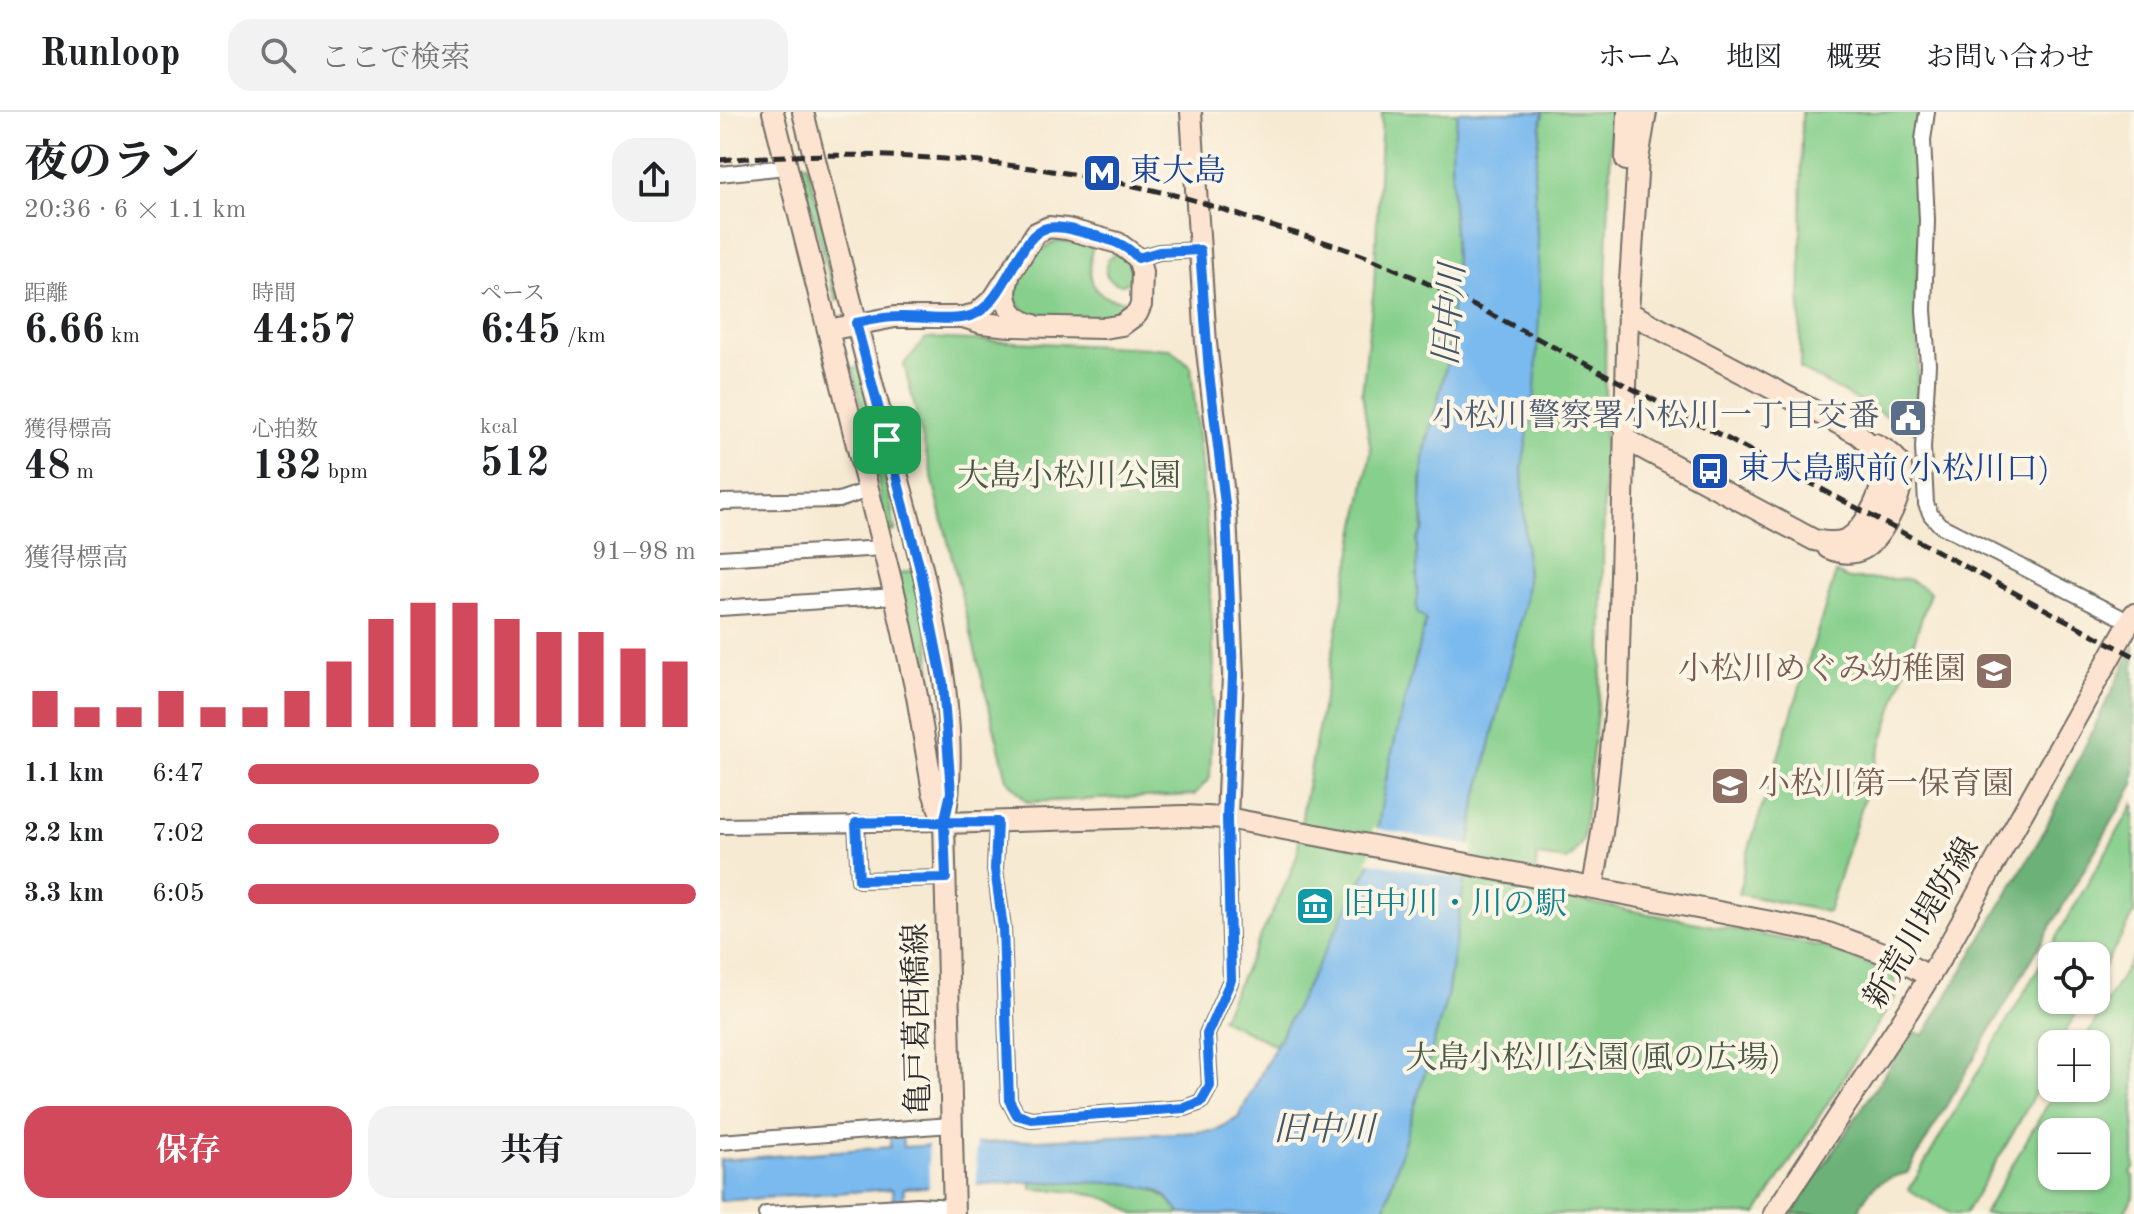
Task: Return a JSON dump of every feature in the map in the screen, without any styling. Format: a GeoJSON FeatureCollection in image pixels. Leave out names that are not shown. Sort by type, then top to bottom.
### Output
{"type":"FeatureCollection","features":[{"type":"Feature","properties":{"kind":"street","name":"亀戸葛西橋線"},"geometry":{"type":"LineString","coordinates":[[773,112],[895,596],[917,696],[933,792],[944,823]]}},
{"type":"Feature","properties":{"kind":"street","name":"亀戸葛西橋線"},"geometry":{"type":"LineString","coordinates":[[803,112],[909,520],[939,654],[947,716],[951,792],[944,823],[954,1207]]}},
{"type":"Feature","properties":{"kind":"street"},"geometry":{"type":"LineString","coordinates":[[997,822],[995,869],[1003,928],[1009,1100],[1017,1115],[1031,1119],[1185,1108],[1201,1102],[1210,1086],[1207,1034],[1231,980],[1227,818],[1233,675],[1226,512],[1209,373],[1191,112]]}},
{"type":"Feature","properties":{"kind":"street"},"geometry":{"type":"LineString","coordinates":[[1628,112],[1625,206],[1628,312]]}},
{"type":"Feature","properties":{"kind":"street"},"geometry":{"type":"LineString","coordinates":[[1593,887],[1618,688],[1628,312],[1638,159],[1646,112]]}},
{"type":"Feature","properties":{"kind":"street"},"geometry":{"type":"LineString","coordinates":[[1927,112],[1923,140],[1927,220],[1924,310],[1928,364],[1923,423],[1926,504],[1940,525],[2132,618]]}},
{"type":"Feature","properties":{"kind":"street"},"geometry":{"type":"LineString","coordinates":[[720,174],[786,167]]}},
{"type":"Feature","properties":{"kind":"street"},"geometry":{"type":"LineString","coordinates":[[828,330],[895,317],[963,317],[976,314],[990,304],[1036,233],[1049,227],[1118,243],[1138,258],[1143,297],[1137,314],[1122,325],[1104,328],[994,325],[963,317]]}},
{"type":"Feature","properties":{"kind":"street"},"geometry":{"type":"LineString","coordinates":[[1138,258],[1159,252],[1200,250]]}},
{"type":"Feature","properties":{"kind":"street"},"geometry":{"type":"LineString","coordinates":[[1012,270],[1006,286],[1010,310],[1024,323],[1042,327]]}},
{"type":"Feature","properties":{"kind":"street"},"geometry":{"type":"LineString","coordinates":[[1625,439],[1814,540],[1843,542],[1853,536],[1883,487],[1881,459],[1858,434],[1628,312]]}},
{"type":"Feature","properties":{"kind":"street"},"geometry":{"type":"LineString","coordinates":[[720,502],[839,500],[868,490]]}},
{"type":"Feature","properties":{"kind":"street"},"geometry":{"type":"LineString","coordinates":[[720,558],[899,541],[906,534],[909,520]]}},
{"type":"Feature","properties":{"kind":"street"},"geometry":{"type":"LineString","coordinates":[[888,569],[896,559],[909,558],[921,573]]}},
{"type":"Feature","properties":{"kind":"street"},"geometry":{"type":"LineString","coordinates":[[720,608],[895,596]]}},
{"type":"Feature","properties":{"kind":"street","name":"新荒川堤防線"},"geometry":{"type":"LineString","coordinates":[[1774,1214],[1929,976],[2132,618]]}},
{"type":"Feature","properties":{"kind":"street"},"geometry":{"type":"LineString","coordinates":[[720,826],[1184,816],[1227,818],[1828,933],[1889,955],[1929,976]]}},
{"type":"Feature","properties":{"kind":"street"},"geometry":{"type":"LineString","coordinates":[[856,823],[859,880],[946,878]]}},
{"type":"Feature","properties":{"kind":"street"},"geometry":{"type":"LineString","coordinates":[[720,1142],[951,1129]]}},
{"type":"Feature","properties":{"kind":"street"},"geometry":{"type":"LineString","coordinates":[[766,1214],[918,1205],[954,1207]]}},
{"type":"Feature","properties":{"kind":"green space"},"geometry":{"type":"Polygon","coordinates":[[[1382,112],[1458,112],[1451,156],[1455,262],[1448,359],[1437,410],[1427,437],[1421,482],[1426,620],[1387,772],[1375,855],[1277,1046],[1221,1019],[1297,855],[1304,803],[1371,451],[1362,393],[1374,287],[1382,112]]]}},
{"type":"Feature","properties":{"kind":"green space","name":"大島小松川公園(風の広場)"},"geometry":{"type":"Polygon","coordinates":[[[1543,112],[1612,112],[1606,284],[1602,666],[1583,840],[1567,860],[1537,856],[1533,892],[1819,946],[1893,973],[1897,994],[1757,1214],[1383,1214],[1447,997],[1476,802],[1524,607],[1527,582],[1522,468],[1540,296],[1534,174],[1543,112]]]}},
{"type":"Feature","properties":{"kind":"green space"},"geometry":{"type":"Polygon","coordinates":[[[1802,112],[1918,112],[1915,164],[1919,241],[1915,307],[1919,361],[1914,431],[1800,369],[1802,112]]]}},
{"type":"Feature","properties":{"kind":"green space"},"geometry":{"type":"Polygon","coordinates":[[[799,164],[807,164],[841,299],[836,301],[799,164]]]}},
{"type":"Feature","properties":{"kind":"green space"},"geometry":{"type":"Polygon","coordinates":[[[1059,241],[1087,244],[1092,248],[1090,273],[1096,290],[1111,299],[1136,301],[1120,321],[1044,321],[1027,315],[1015,301],[1019,282],[1028,264],[1041,250],[1059,241]]]}},
{"type":"Feature","properties":{"kind":"green space"},"geometry":{"type":"Polygon","coordinates":[[[1116,253],[1126,260],[1132,270],[1132,279],[1122,284],[1115,283],[1106,275],[1107,259],[1116,253]]]}},
{"type":"Feature","properties":{"kind":"green space","name":"大島小松川公園"},"geometry":{"type":"Polygon","coordinates":[[[926,338],[1170,349],[1191,366],[1206,513],[1214,666],[1210,778],[1194,795],[1027,802],[1007,779],[904,364],[926,338]]]}},
{"type":"Feature","properties":{"kind":"green space"},"geometry":{"type":"Polygon","coordinates":[[[860,367],[883,458],[895,531],[886,532],[873,448],[852,369],[860,367]]]}},
{"type":"Feature","properties":{"kind":"green space"},"geometry":{"type":"Polygon","coordinates":[[[913,570],[929,639],[933,712],[929,713],[919,656],[898,574],[913,570]]]}},
{"type":"Feature","properties":{"kind":"green space"},"geometry":{"type":"Polygon","coordinates":[[[1836,573],[1849,579],[1908,579],[1930,592],[1828,912],[1739,894],[1746,858],[1836,573]]]}},
{"type":"Feature","properties":{"kind":"green space"},"geometry":{"type":"Polygon","coordinates":[[[2134,645],[2134,784],[2042,942],[2038,942],[2038,949],[1907,1173],[1890,1178],[1870,1191],[1858,1214],[1792,1214],[1911,1034],[1924,1035],[2041,837],[2134,645]]]}},
{"type":"Feature","properties":{"kind":"green space"},"geometry":{"type":"Polygon","coordinates":[[[2134,804],[2134,914],[2110,956],[2110,942],[2054,942],[2134,804]]]}},
{"type":"Feature","properties":{"kind":"green space"},"geometry":{"type":"Polygon","coordinates":[[[2134,955],[2134,1168],[2131,1173],[2134,1177],[2134,1196],[2123,1214],[1984,1214],[2038,1121],[2038,1190],[2110,1190],[2110,1118],[2040,1118],[2049,1102],[2110,1102],[2110,1030],[2090,1030],[2100,1014],[2110,1014],[2110,996],[2134,955]]]}},
{"type":"Feature","properties":{"kind":"green space"},"geometry":{"type":"Polygon","coordinates":[[[2038,969],[2038,1014],[2076,1014],[2066,1030],[2038,1030],[2038,1086],[2001,1154],[1965,1214],[1951,1214],[1909,1190],[2038,969]]]}},
{"type":"Feature","properties":{"kind":"green space"},"geometry":{"type":"Polygon","coordinates":[[[1101,1181],[1146,1187],[1164,1196],[1181,1214],[1134,1214],[1099,1196],[1032,1189],[1032,1182],[1101,1181]]]}},
{"type":"Feature","properties":{"kind":"water","name":"旧中川"},"geometry":{"type":"Polygon","coordinates":[[[1458,112],[1543,112],[1534,174],[1540,296],[1535,391],[1522,468],[1527,582],[1524,607],[1476,802],[1447,997],[1383,1214],[1181,1214],[1157,1190],[1124,1183],[1032,1182],[904,1188],[903,1200],[893,1201],[892,1189],[720,1201],[720,1160],[890,1147],[890,1137],[902,1136],[903,1147],[1214,1131],[1238,1118],[1375,855],[1389,766],[1426,620],[1417,612],[1417,540],[1424,528],[1421,504],[1423,459],[1448,359],[1455,262],[1451,156],[1458,112]]]}},
{"type":"Feature","properties":{"kind":"pier"},"geometry":{"type":"Polygon","coordinates":[[[1373,828],[1473,846],[1468,880],[1367,861],[1371,854],[1373,828]]]}},
{"type":"Feature","properties":{"kind":"pier"},"geometry":{"type":"Polygon","coordinates":[[[976,1139],[977,1188],[929,1189],[928,1141],[976,1139]]]}},
{"type":"Feature","properties":{"kind":"railway"},"geometry":{"type":"LineString","coordinates":[[720,160],[887,156],[1052,171],[1189,199],[1348,250],[1508,323],[2134,656]]}},
{"type":"Feature","properties":{"kind":"place","name":"東大島"},"geometry":{"type":"Point","coordinates":[1102,173]}},
{"type":"Feature","properties":{"kind":"place","name":"小松川警察署小松川一丁目交番"},"geometry":{"type":"Point","coordinates":[1908,418]}},
{"type":"Feature","properties":{"kind":"place","name":"東大島駅前(小松川口)"},"geometry":{"type":"Point","coordinates":[1710,471]}},
{"type":"Feature","properties":{"kind":"place","name":"小松川めぐみ幼稚園"},"geometry":{"type":"Point","coordinates":[1994,671]}},
{"type":"Feature","properties":{"kind":"place","name":"小松川第一保育園"},"geometry":{"type":"Point","coordinates":[1730,786]}},
{"type":"Feature","properties":{"kind":"place","name":"旧中川・川の駅"},"geometry":{"type":"Point","coordinates":[1315,906]}},
{"type":"Feature","properties":{"kind":"route"},"geometry":{"type":"LineString","coordinates":[[887,440],[856,323],[895,317],[963,317],[976,314],[994,298],[1030,240],[1049,227],[1118,243],[1138,258],[1159,252],[1200,250],[1209,373],[1226,512],[1233,675],[1227,818],[1231,980],[1207,1034],[1210,1086],[1201,1102],[1185,1108],[1063,1117],[1031,1119],[1017,1115],[1009,1100],[1003,928],[995,869],[997,822],[944,823],[897,822],[856,823],[859,880],[946,878],[944,823],[951,792],[943,683],[909,520],[887,440]]}}]}
